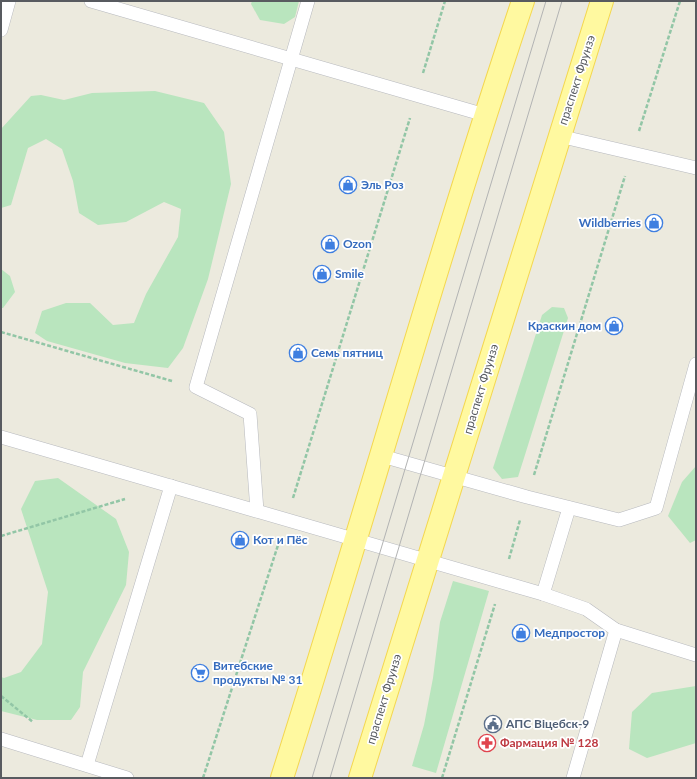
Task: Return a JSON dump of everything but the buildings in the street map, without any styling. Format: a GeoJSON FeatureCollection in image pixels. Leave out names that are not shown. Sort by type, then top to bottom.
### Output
{"type":"FeatureCollection","features":[{"type":"Feature","properties":{"kind":"main road"},"geometry":{"type":"LineString","coordinates":[[282,778],[382,456],[485,115],[523,1]]}},
{"type":"Feature","properties":{"kind":"main road","name":"праспект Фрунзэ"},"geometry":{"type":"LineString","coordinates":[[360,778],[602,1]]}},
{"type":"Feature","properties":{"kind":"lane"},"geometry":{"type":"LineString","coordinates":[[1,30],[10,1]]}},
{"type":"Feature","properties":{"kind":"lane"},"geometry":{"type":"LineString","coordinates":[[91,1],[485,115]]}},
{"type":"Feature","properties":{"kind":"lane"},"geometry":{"type":"LineString","coordinates":[[257,511],[250,414],[196,387],[308,1]]}},
{"type":"Feature","properties":{"kind":"lane"},"geometry":{"type":"LineString","coordinates":[[559,136],[696,168]]}},
{"type":"Feature","properties":{"kind":"lane"},"geometry":{"type":"LineString","coordinates":[[382,456],[527,497],[619,520],[656,508],[696,364]]}},
{"type":"Feature","properties":{"kind":"lane"},"geometry":{"type":"LineString","coordinates":[[1,437],[543,594],[586,609],[616,630],[696,655]]}},
{"type":"Feature","properties":{"kind":"lane"},"geometry":{"type":"LineString","coordinates":[[87,765],[171,486]]}},
{"type":"Feature","properties":{"kind":"lane"},"geometry":{"type":"LineString","coordinates":[[543,594],[568,508]]}},
{"type":"Feature","properties":{"kind":"lane"},"geometry":{"type":"LineString","coordinates":[[573,778],[616,630]]}},
{"type":"Feature","properties":{"kind":"lane"},"geometry":{"type":"LineString","coordinates":[[1,738],[127,778]]}},
{"type":"Feature","properties":{"kind":"path"},"geometry":{"type":"LineString","coordinates":[[203,778],[287,519],[445,1]]}},
{"type":"Feature","properties":{"kind":"path"},"geometry":{"type":"LineString","coordinates":[[442,778],[632,153],[680,1]]}},
{"type":"Feature","properties":{"kind":"path"},"geometry":{"type":"LineString","coordinates":[[1,332],[196,387]]}},
{"type":"Feature","properties":{"kind":"path"},"geometry":{"type":"LineString","coordinates":[[1,536],[127,499]]}},
{"type":"Feature","properties":{"kind":"green space"},"geometry":{"type":"Polygon","coordinates":[[[252,1],[299,1],[295,17],[284,24],[260,20],[251,4],[252,1]]]}},
{"type":"Feature","properties":{"kind":"green space"},"geometry":{"type":"Polygon","coordinates":[[[155,91],[204,103],[224,132],[231,184],[208,279],[183,348],[168,368],[125,363],[47,341],[35,333],[42,311],[66,303],[90,303],[113,325],[134,323],[146,294],[178,237],[181,209],[164,202],[126,222],[98,225],[79,213],[73,181],[62,149],[46,139],[28,148],[11,205],[1,208],[1,129],[31,96],[41,95],[64,100],[92,93],[155,91]]]}},
{"type":"Feature","properties":{"kind":"green space"},"geometry":{"type":"Polygon","coordinates":[[[1,269],[10,276],[15,292],[3,308],[1,308],[1,269]]]}},
{"type":"Feature","properties":{"kind":"green space"},"geometry":{"type":"Polygon","coordinates":[[[552,307],[564,308],[568,318],[518,477],[502,479],[493,468],[542,315],[552,307]]]}},
{"type":"Feature","properties":{"kind":"green space"},"geometry":{"type":"Polygon","coordinates":[[[696,466],[696,540],[690,543],[668,516],[682,482],[696,466]]]}},
{"type":"Feature","properties":{"kind":"green space"},"geometry":{"type":"Polygon","coordinates":[[[58,478],[116,519],[129,552],[126,585],[83,672],[80,707],[71,720],[37,720],[1,711],[1,677],[4,678],[21,672],[42,644],[48,592],[21,509],[35,481],[58,478]]]}},
{"type":"Feature","properties":{"kind":"green space"},"geometry":{"type":"Polygon","coordinates":[[[453,581],[489,591],[436,773],[412,766],[424,725],[433,678],[440,622],[453,581]]]}},
{"type":"Feature","properties":{"kind":"green space"},"geometry":{"type":"Polygon","coordinates":[[[696,686],[696,743],[647,758],[629,749],[632,712],[652,693],[696,686]]]}},
{"type":"Feature","properties":{"kind":"tram line"},"geometry":{"type":"LineString","coordinates":[[312,778],[546,1]]}},
{"type":"Feature","properties":{"kind":"tram line"},"geometry":{"type":"LineString","coordinates":[[330,778],[562,1]]}},
{"type":"Feature","properties":{"kind":"place","name":"Эль Роз"},"geometry":{"type":"Point","coordinates":[348,185]}},
{"type":"Feature","properties":{"kind":"place","name":"Wildberries"},"geometry":{"type":"Point","coordinates":[654,223]}},
{"type":"Feature","properties":{"kind":"place","name":"Ozon"},"geometry":{"type":"Point","coordinates":[330,244]}},
{"type":"Feature","properties":{"kind":"place","name":"Smile"},"geometry":{"type":"Point","coordinates":[322,274]}},
{"type":"Feature","properties":{"kind":"place","name":"Краскин дом"},"geometry":{"type":"Point","coordinates":[614,326]}},
{"type":"Feature","properties":{"kind":"place","name":"Семь пятниц"},"geometry":{"type":"Point","coordinates":[298,353]}},
{"type":"Feature","properties":{"kind":"place","name":"Кот и Пёс"},"geometry":{"type":"Point","coordinates":[240,540]}},
{"type":"Feature","properties":{"kind":"place","name":"Медпростор"},"geometry":{"type":"Point","coordinates":[521,633]}},
{"type":"Feature","properties":{"kind":"place","name":"Витебские продукты № 31"},"geometry":{"type":"Point","coordinates":[200,673]}},
{"type":"Feature","properties":{"kind":"place","name":"АПС Віцебск-9"},"geometry":{"type":"Point","coordinates":[493,724]}},
{"type":"Feature","properties":{"kind":"place","name":"Фармация № 128"},"geometry":{"type":"Point","coordinates":[487,743]}}]}
